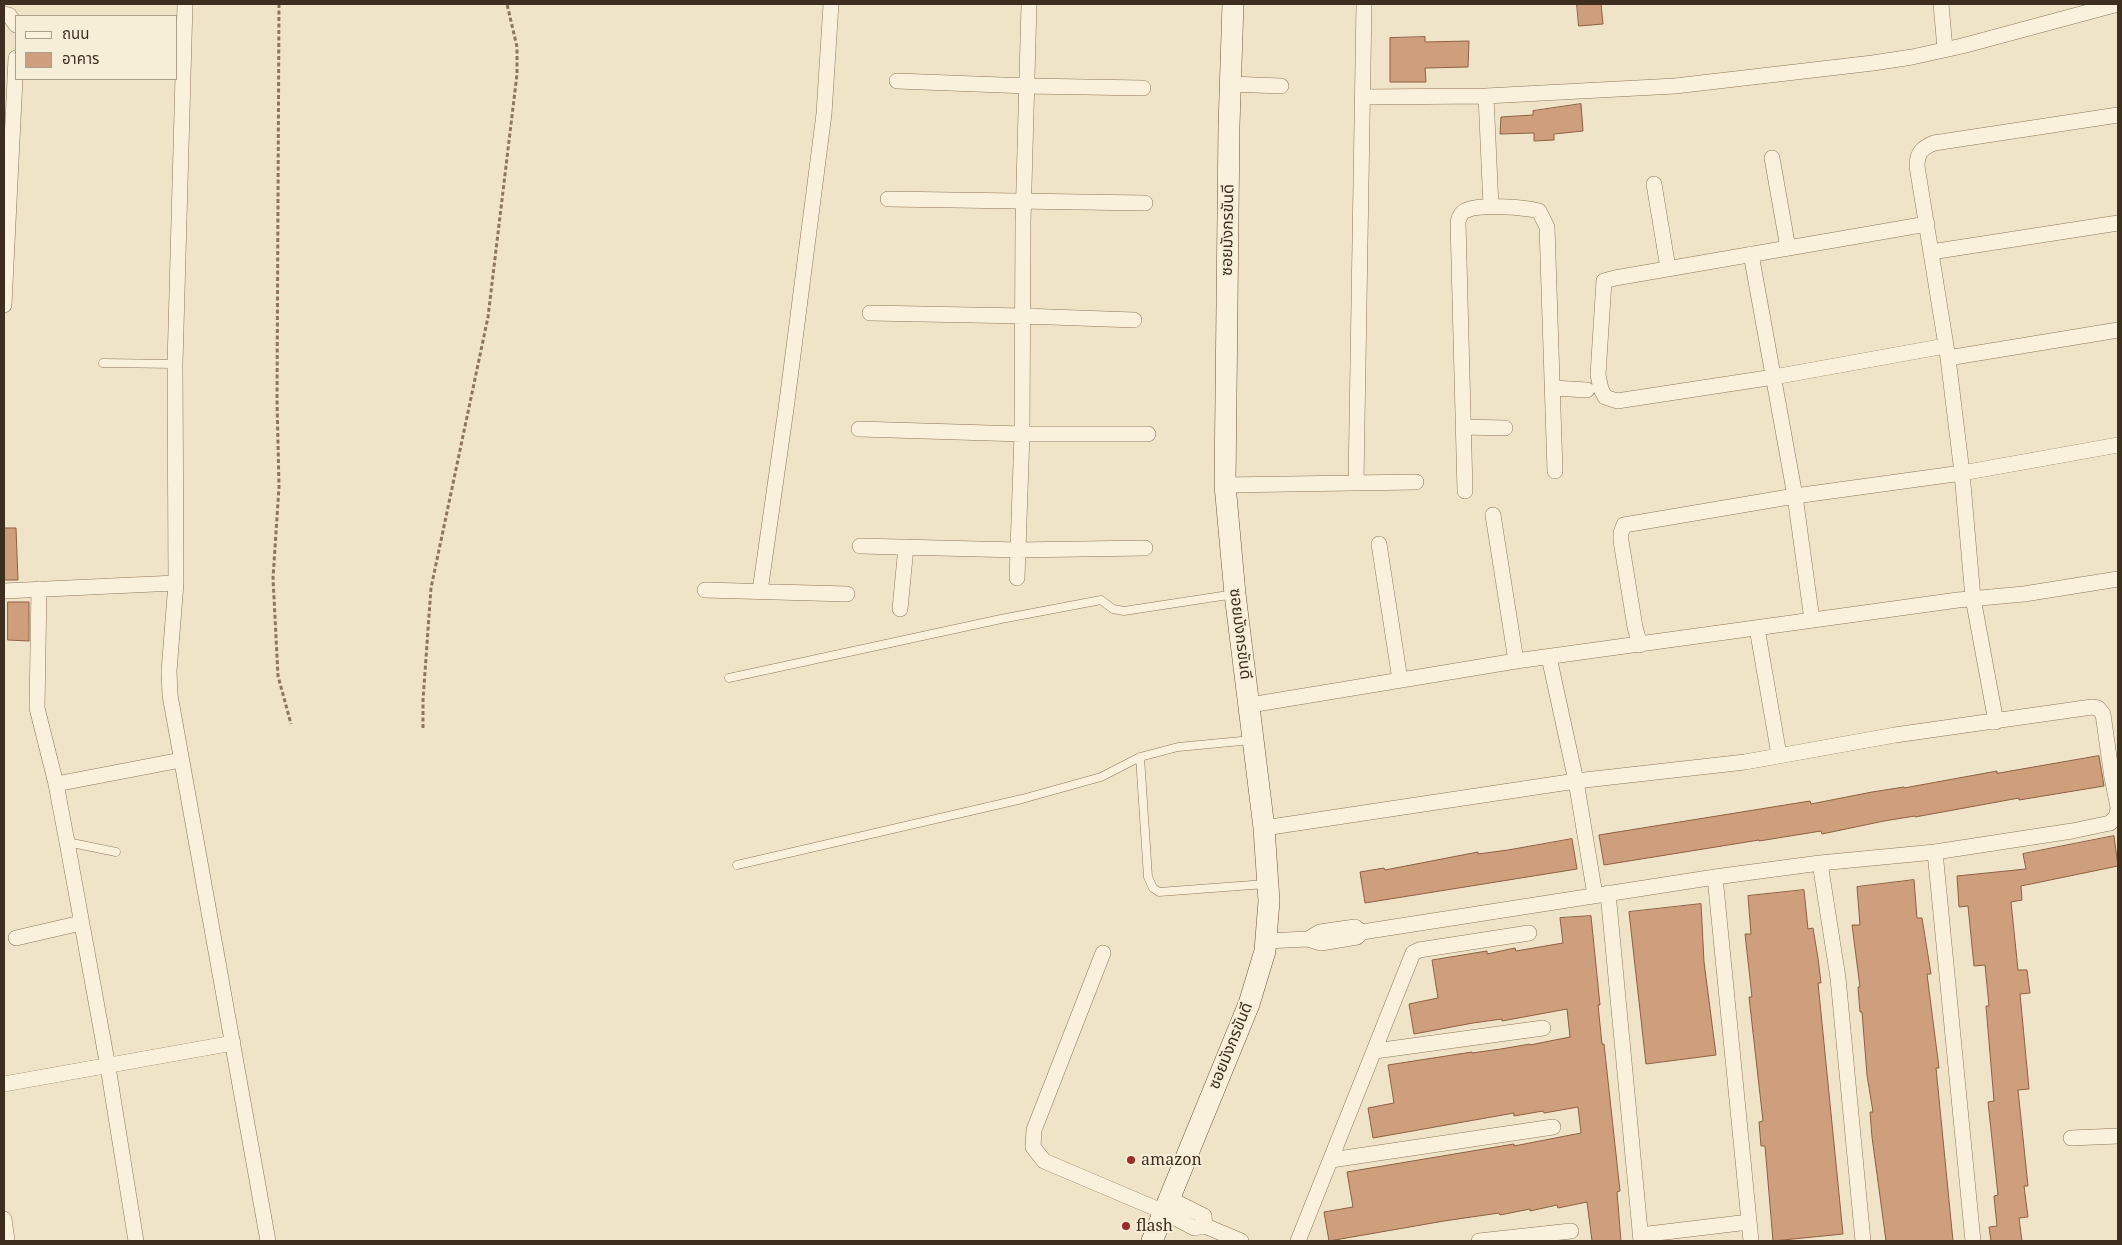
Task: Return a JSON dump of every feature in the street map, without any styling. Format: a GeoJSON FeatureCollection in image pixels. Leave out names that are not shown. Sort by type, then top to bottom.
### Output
{"type":"FeatureCollection","features":[{"type":"Feature","properties":{"kind":"street"},"geometry":{"type":"LineString","coordinates":[[185,4],[175,364],[176,584],[169,671],[174,720],[268,1241]]}},
{"type":"Feature","properties":{"kind":"street"},"geometry":{"type":"LineString","coordinates":[[760,591],[786,409],[824,114],[831,4]]}},
{"type":"Feature","properties":{"kind":"street"},"geometry":{"type":"LineString","coordinates":[[1017,578],[1022,434],[1024,202],[1029,4]]}},
{"type":"Feature","properties":{"kind":"street","name":"ซอยมังกรขันดี"},"geometry":{"type":"LineString","coordinates":[[1152,1241],[1249,1004],[1265,951],[1269,901],[1264,828],[1235,594],[1225,485],[1230,84],[1233,4]]}},
{"type":"Feature","properties":{"kind":"street"},"geometry":{"type":"LineString","coordinates":[[1356,482],[1364,4]]}},
{"type":"Feature","properties":{"kind":"street"},"geometry":{"type":"LineString","coordinates":[[1941,4],[1945,49]]}},
{"type":"Feature","properties":{"kind":"street"},"geometry":{"type":"LineString","coordinates":[[1363,97],[1486,96],[1674,86],[1873,63],[1912,57],[2118,4]]}},
{"type":"Feature","properties":{"kind":"street"},"geometry":{"type":"LineString","coordinates":[[4,14],[9,15],[15,24]]}},
{"type":"Feature","properties":{"kind":"street"},"geometry":{"type":"LineString","coordinates":[[4,305],[8,135],[15,68]]}},
{"type":"Feature","properties":{"kind":"street"},"geometry":{"type":"LineString","coordinates":[[897,81],[1143,88]]}},
{"type":"Feature","properties":{"kind":"street"},"geometry":{"type":"LineString","coordinates":[[1230,84],[1281,86]]}},
{"type":"Feature","properties":{"kind":"street"},"geometry":{"type":"LineString","coordinates":[[1486,96],[1491,208]]}},
{"type":"Feature","properties":{"kind":"street"},"geometry":{"type":"LineString","coordinates":[[1996,722],[1973,598],[1962,473],[1947,352],[1917,166],[1917,156],[1921,150],[1934,143],[2118,115]]}},
{"type":"Feature","properties":{"kind":"street"},"geometry":{"type":"LineString","coordinates":[[1772,158],[1788,248]]}},
{"type":"Feature","properties":{"kind":"street"},"geometry":{"type":"LineString","coordinates":[[1654,184],[1668,268]]}},
{"type":"Feature","properties":{"kind":"street"},"geometry":{"type":"LineString","coordinates":[[888,200],[1145,203]]}},
{"type":"Feature","properties":{"kind":"street"},"geometry":{"type":"LineString","coordinates":[[1465,491],[1458,222],[1460,216],[1466,210],[1527,208],[1539,211],[1546,226],[1555,471]]}},
{"type":"Feature","properties":{"kind":"street"},"geometry":{"type":"LineString","coordinates":[[1931,252],[2118,222]]}},
{"type":"Feature","properties":{"kind":"street"},"geometry":{"type":"LineString","coordinates":[[1927,224],[1668,268],[1604,281],[1598,375],[1605,397],[1617,401],[1947,352],[2118,330]]}},
{"type":"Feature","properties":{"kind":"street"},"geometry":{"type":"LineString","coordinates":[[1751,254],[1795,496],[1812,620]]}},
{"type":"Feature","properties":{"kind":"street"},"geometry":{"type":"LineString","coordinates":[[870,313],[1134,320]]}},
{"type":"Feature","properties":{"kind":"street"},"geometry":{"type":"LineString","coordinates":[[1553,388],[1588,390]]}},
{"type":"Feature","properties":{"kind":"street"},"geometry":{"type":"LineString","coordinates":[[1464,427],[1505,428]]}},
{"type":"Feature","properties":{"kind":"street"},"geometry":{"type":"LineString","coordinates":[[859,429],[1022,434],[1148,434]]}},
{"type":"Feature","properties":{"kind":"street"},"geometry":{"type":"LineString","coordinates":[[1640,645],[1635,627],[1621,541],[1624,525],[1795,496],[1962,473],[2118,445]]}},
{"type":"Feature","properties":{"kind":"street"},"geometry":{"type":"LineString","coordinates":[[1225,485],[1416,482]]}},
{"type":"Feature","properties":{"kind":"street"},"geometry":{"type":"LineString","coordinates":[[1492,515],[1516,661]]}},
{"type":"Feature","properties":{"kind":"street"},"geometry":{"type":"LineString","coordinates":[[1379,544],[1400,680]]}},
{"type":"Feature","properties":{"kind":"street"},"geometry":{"type":"LineString","coordinates":[[860,546],[1018,550],[1146,548]]}},
{"type":"Feature","properties":{"kind":"street"},"geometry":{"type":"LineString","coordinates":[[900,609],[906,547]]}},
{"type":"Feature","properties":{"kind":"street"},"geometry":{"type":"LineString","coordinates":[[1250,705],[1516,661],[1973,598],[2024,594],[2118,579]]}},
{"type":"Feature","properties":{"kind":"street"},"geometry":{"type":"LineString","coordinates":[[4,590],[176,584]]}},
{"type":"Feature","properties":{"kind":"street"},"geometry":{"type":"LineString","coordinates":[[39,589],[37,708],[56,784],[67,842],[108,1067],[136,1241]]}},
{"type":"Feature","properties":{"kind":"street"},"geometry":{"type":"LineString","coordinates":[[705,590],[847,594]]}},
{"type":"Feature","properties":{"kind":"street"},"geometry":{"type":"LineString","coordinates":[[1757,628],[1779,756]]}},
{"type":"Feature","properties":{"kind":"street"},"geometry":{"type":"LineString","coordinates":[[1549,657],[1601,894],[1640,1238],[1749,1222]]}},
{"type":"Feature","properties":{"kind":"street"},"geometry":{"type":"LineString","coordinates":[[1264,828],[1576,781],[1745,762],[1895,735],[2098,708],[2103,714],[2118,808],[2116,817],[2110,823],[2072,831],[1936,852],[1820,863],[1601,894],[1362,932],[1357,937],[1321,943],[1308,939],[1266,941]]}},
{"type":"Feature","properties":{"kind":"street"},"geometry":{"type":"LineString","coordinates":[[56,784],[181,760]]}},
{"type":"Feature","properties":{"kind":"street"},"geometry":{"type":"LineString","coordinates":[[1936,852],[1973,1241]]}},
{"type":"Feature","properties":{"kind":"street"},"geometry":{"type":"LineString","coordinates":[[1820,863],[1838,978],[1863,1241]]}},
{"type":"Feature","properties":{"kind":"street"},"geometry":{"type":"LineString","coordinates":[[1716,877],[1751,1241]]}},
{"type":"Feature","properties":{"kind":"street"},"geometry":{"type":"LineString","coordinates":[[16,938],[81,923]]}},
{"type":"Feature","properties":{"kind":"street"},"geometry":{"type":"LineString","coordinates":[[1298,1241],[1376,1050],[1413,953],[1419,950],[1529,933]]}},
{"type":"Feature","properties":{"kind":"street"},"geometry":{"type":"LineString","coordinates":[[1103,953],[1034,1130],[1033,1147],[1044,1161],[1167,1206],[1204,1216],[1205,1226],[1241,1241]]}},
{"type":"Feature","properties":{"kind":"street"},"geometry":{"type":"LineString","coordinates":[[1376,1050],[1543,1028]]}},
{"type":"Feature","properties":{"kind":"street"},"geometry":{"type":"LineString","coordinates":[[4,1084],[108,1067],[233,1043]]}},
{"type":"Feature","properties":{"kind":"street"},"geometry":{"type":"LineString","coordinates":[[1331,1160],[1552,1127]]}},
{"type":"Feature","properties":{"kind":"street"},"geometry":{"type":"LineString","coordinates":[[2070,1138],[2118,1136]]}},
{"type":"Feature","properties":{"kind":"street"},"geometry":{"type":"LineString","coordinates":[[4,1219],[7,1241]]}},
{"type":"Feature","properties":{"kind":"street"},"geometry":{"type":"LineString","coordinates":[[1478,1241],[1571,1231]]}},
{"type":"Feature","properties":{"kind":"lane"},"geometry":{"type":"LineString","coordinates":[[103,363],[175,364]]}},
{"type":"Feature","properties":{"kind":"lane"},"geometry":{"type":"LineString","coordinates":[[729,678],[1101,600],[1113,610],[1124,611],[1235,594]]}},
{"type":"Feature","properties":{"kind":"lane"},"geometry":{"type":"LineString","coordinates":[[737,865],[1022,799],[1101,777],[1140,757],[1178,747],[1252,740]]}},
{"type":"Feature","properties":{"kind":"lane"},"geometry":{"type":"LineString","coordinates":[[1140,757],[1148,877],[1153,888],[1159,892],[1268,884]]}},
{"type":"Feature","properties":{"kind":"lane"},"geometry":{"type":"LineString","coordinates":[[67,842],[116,852]]}},
{"type":"Feature","properties":{"kind":"path"},"geometry":{"type":"LineString","coordinates":[[279,4],[277,400],[279,487],[273,578],[278,676],[291,724]]}},
{"type":"Feature","properties":{"kind":"path"},"geometry":{"type":"LineString","coordinates":[[423,728],[423,700],[431,588],[488,317],[517,74],[517,46],[507,4]]}},
{"type":"Feature","properties":{"kind":"building"},"geometry":{"type":"Polygon","coordinates":[[[1577,4],[1601,4],[1603,24],[1579,26],[1577,4]]]}},
{"type":"Feature","properties":{"kind":"building"},"geometry":{"type":"Polygon","coordinates":[[[1425,37],[1425,42],[1469,41],[1468,67],[1425,68],[1426,82],[1390,82],[1390,38],[1425,37]]]}},
{"type":"Feature","properties":{"kind":"building"},"geometry":{"type":"Polygon","coordinates":[[[1581,104],[1583,131],[1554,134],[1554,140],[1534,141],[1534,133],[1500,134],[1501,117],[1533,115],[1533,111],[1581,104]]]}},
{"type":"Feature","properties":{"kind":"building"},"geometry":{"type":"Polygon","coordinates":[[[4,528],[16,528],[18,580],[4,580],[4,528]]]}},
{"type":"Feature","properties":{"kind":"building"},"geometry":{"type":"Polygon","coordinates":[[[8,602],[29,602],[29,641],[8,640],[8,602]]]}},
{"type":"Feature","properties":{"kind":"building"},"geometry":{"type":"Polygon","coordinates":[[[2099,756],[2104,786],[2019,800],[2019,798],[1884,821],[1822,834],[1821,831],[1604,865],[1599,835],[1810,801],[1811,804],[1997,771],[1997,773],[2099,756]]]}},
{"type":"Feature","properties":{"kind":"building"},"geometry":{"type":"Polygon","coordinates":[[[2114,836],[2118,866],[2021,886],[2022,900],[2011,902],[2018,970],[2027,970],[2030,993],[2020,994],[2029,1089],[2018,1090],[2028,1186],[2024,1186],[2028,1217],[2019,1218],[2022,1241],[1991,1241],[1989,1227],[1997,1226],[1994,1196],[1998,1195],[1988,1102],[1994,1101],[1986,1006],[1989,1006],[1985,965],[1974,966],[1968,906],[1959,907],[1957,876],[2026,869],[2023,854],[2114,836]]]}},
{"type":"Feature","properties":{"kind":"building"},"geometry":{"type":"Polygon","coordinates":[[[1572,839],[1577,869],[1365,903],[1360,872],[1384,868],[1385,870],[1478,852],[1478,854],[1508,850],[1572,839]]]}},
{"type":"Feature","properties":{"kind":"building"},"geometry":{"type":"Polygon","coordinates":[[[1914,880],[1917,918],[1922,918],[1931,974],[1927,974],[1939,1068],[1936,1068],[1953,1241],[1886,1241],[1872,1137],[1870,1112],[1873,1112],[1867,1075],[1858,987],[1860,987],[1852,925],[1860,925],[1857,887],[1914,880]]]}},
{"type":"Feature","properties":{"kind":"building"},"geometry":{"type":"Polygon","coordinates":[[[1804,890],[1808,929],[1813,928],[1821,983],[1818,983],[1843,1234],[1773,1241],[1765,1146],[1761,1146],[1759,1122],[1763,1121],[1749,997],[1752,997],[1745,934],[1751,934],[1748,896],[1804,890]]]}},
{"type":"Feature","properties":{"kind":"building"},"geometry":{"type":"Polygon","coordinates":[[[1701,904],[1704,962],[1716,1055],[1646,1064],[1629,912],[1701,904]]]}},
{"type":"Feature","properties":{"kind":"building"},"geometry":{"type":"Polygon","coordinates":[[[1591,916],[1602,1044],[1604,1044],[1620,1191],[1617,1192],[1621,1241],[1592,1241],[1587,1202],[1558,1208],[1557,1205],[1530,1211],[1530,1209],[1500,1215],[1499,1213],[1444,1221],[1329,1241],[1324,1212],[1353,1207],[1347,1172],[1514,1144],[1514,1146],[1581,1133],[1578,1107],[1514,1116],[1514,1113],[1373,1138],[1368,1108],[1394,1103],[1388,1065],[1530,1045],[1570,1037],[1567,1009],[1414,1034],[1409,1004],[1438,998],[1432,960],[1487,951],[1487,954],[1515,948],[1516,951],[1563,943],[1560,918],[1591,916]]]}},
{"type":"Feature","properties":{"kind":"place","name":"amazon"},"geometry":{"type":"Point","coordinates":[1131,1160]}},
{"type":"Feature","properties":{"kind":"place","name":"flash"},"geometry":{"type":"Point","coordinates":[1126,1226]}}]}
